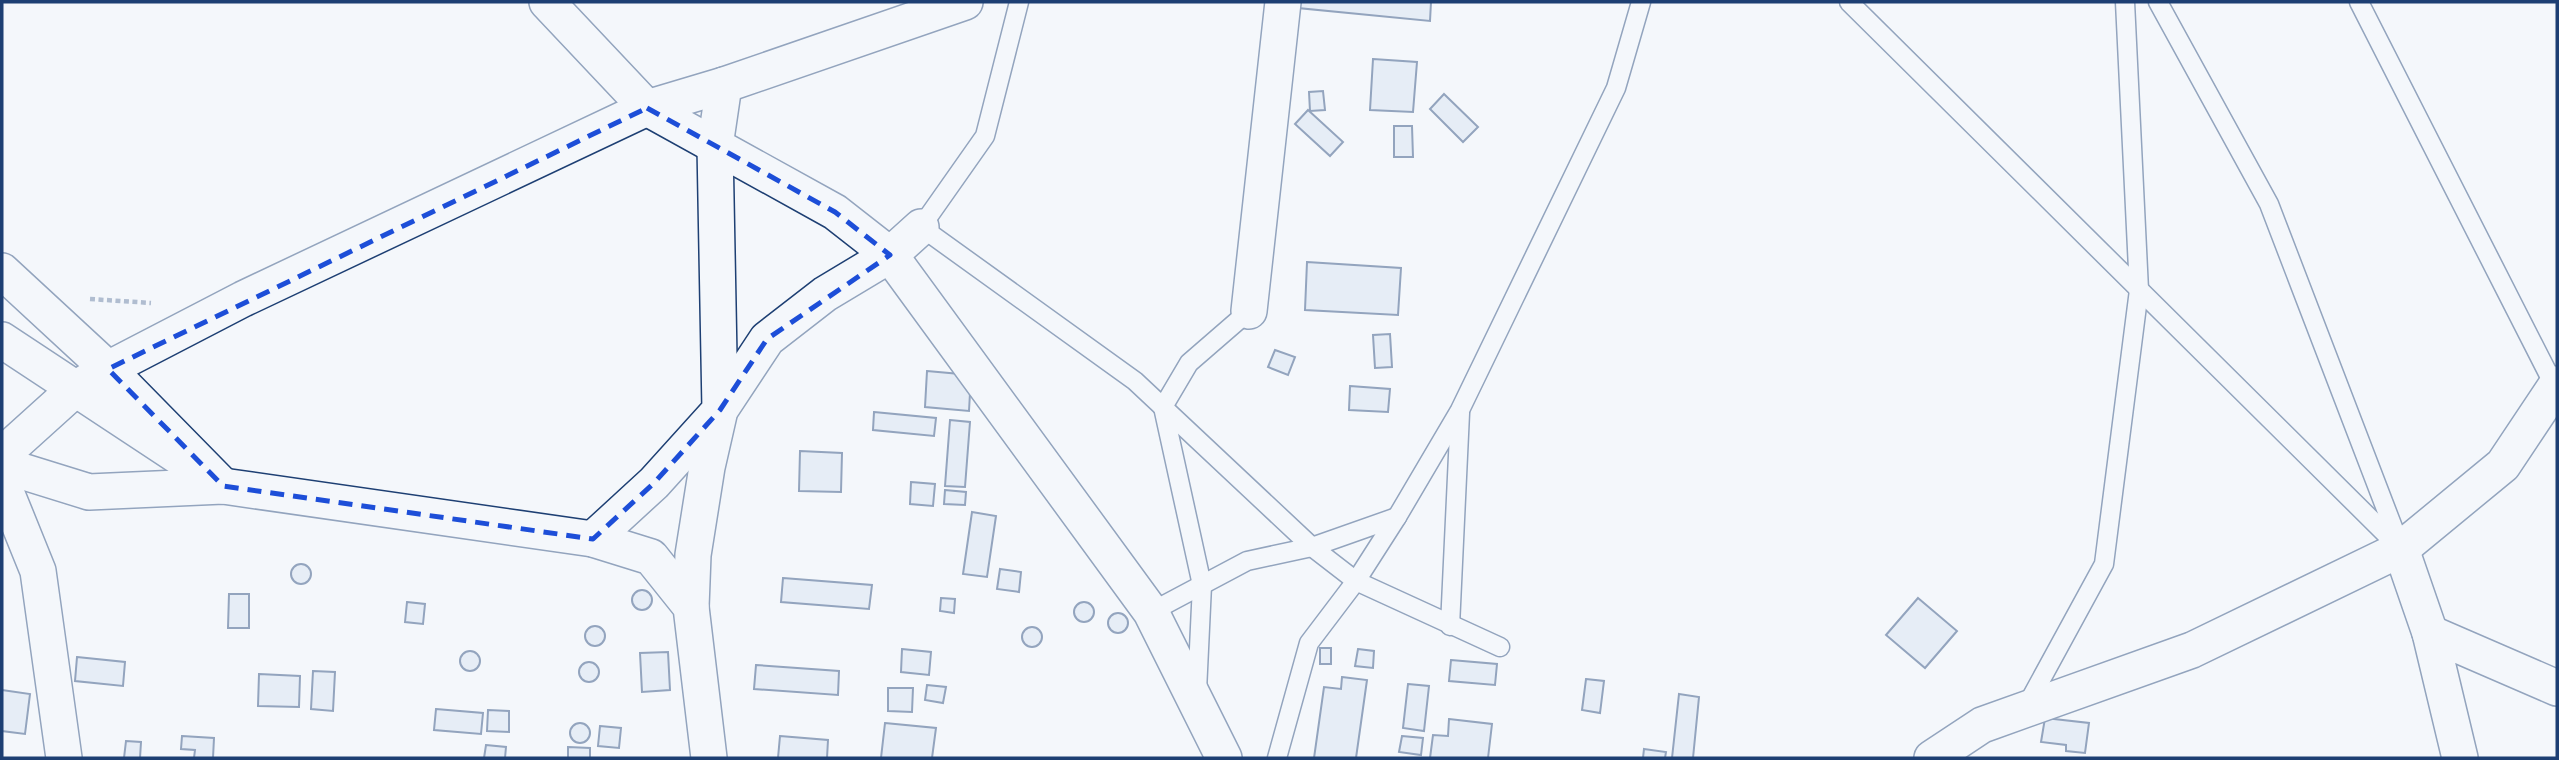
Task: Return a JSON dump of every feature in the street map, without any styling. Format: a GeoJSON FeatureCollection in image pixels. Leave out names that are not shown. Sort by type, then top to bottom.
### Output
{"type":"FeatureCollection","features":[{"type":"Feature","properties":{"kind":"street"},"geometry":{"type":"LineString","coordinates":[[547,2],[647,108],[835,212],[890,255],[1152,612],[1224,758]]}},
{"type":"Feature","properties":{"kind":"street"},"geometry":{"type":"LineString","coordinates":[[2,455],[74,390],[108,369],[243,299],[647,108],[724,85],[965,2]]}},
{"type":"Feature","properties":{"kind":"street"},"geometry":{"type":"LineString","coordinates":[[1249,312],[1283,2]]}},
{"type":"Feature","properties":{"kind":"street"},"geometry":{"type":"LineString","coordinates":[[709,758],[691,607],[693,555],[706,467],[720,410],[715,146],[724,85]]}},
{"type":"Feature","properties":{"kind":"street"},"geometry":{"type":"LineString","coordinates":[[593,539],[654,483],[720,410],[767,339],[825,294],[890,255],[921,227]]}},
{"type":"Feature","properties":{"kind":"street"},"geometry":{"type":"LineString","coordinates":[[2,271],[108,369],[223,486]]}},
{"type":"Feature","properties":{"kind":"street"},"geometry":{"type":"LineString","coordinates":[[2,340],[223,486]]}},
{"type":"Feature","properties":{"kind":"street"},"geometry":{"type":"LineString","coordinates":[[1932,758],[1982,724],[2192,650],[2401,549],[2503,465],[2557,387]]}},
{"type":"Feature","properties":{"kind":"street"},"geometry":{"type":"LineString","coordinates":[[2,465],[89,492],[223,486],[593,539],[651,557],[691,607]]}},
{"type":"Feature","properties":{"kind":"street"},"geometry":{"type":"LineString","coordinates":[[2,482],[38,570],[64,758]]}},
{"type":"Feature","properties":{"kind":"street"},"geometry":{"type":"LineString","coordinates":[[2401,549],[2430,633],[2460,758]]}},
{"type":"Feature","properties":{"kind":"street"},"geometry":{"type":"LineString","coordinates":[[2430,633],[2557,688]]}},
{"type":"Feature","properties":{"kind":"lane"},"geometry":{"type":"LineString","coordinates":[[1019,2],[985,136],[921,227],[1135,381],[1312,547],[1356,581],[1500,647]]}},
{"type":"Feature","properties":{"kind":"lane"},"geometry":{"type":"LineString","coordinates":[[1277,758],[1309,643],[1356,581],[1460,410],[1616,88],[1641,2]]}},
{"type":"Feature","properties":{"kind":"lane"},"geometry":{"type":"LineString","coordinates":[[1849,2],[2401,549]]}},
{"type":"Feature","properties":{"kind":"lane"},"geometry":{"type":"LineString","coordinates":[[2025,709],[2104,564],[2139,290],[2125,2]]}},
{"type":"Feature","properties":{"kind":"lane"},"geometry":{"type":"LineString","coordinates":[[2158,2],[2269,204],[2401,549]]}},
{"type":"Feature","properties":{"kind":"lane"},"geometry":{"type":"LineString","coordinates":[[2359,2],[2557,387]]}},
{"type":"Feature","properties":{"kind":"lane"},"geometry":{"type":"LineString","coordinates":[[1197,702],[1202,585],[1163,407],[1189,363],[1249,312]]}},
{"type":"Feature","properties":{"kind":"lane"},"geometry":{"type":"LineString","coordinates":[[1450,626],[1460,410]]}},
{"type":"Feature","properties":{"kind":"lane"},"geometry":{"type":"LineString","coordinates":[[1152,612],[1247,561],[1312,547],[1397,517]]}},
{"type":"Feature","properties":{"kind":"path"},"geometry":{"type":"LineString","coordinates":[[29,296],[152,303]]}},
{"type":"Feature","properties":{"kind":"highlighted area"},"geometry":{"type":"Polygon","coordinates":[[[647,108],[835,212],[890,255],[767,339],[720,410],[654,483],[593,539],[223,486],[108,369],[647,108]]]}},
{"type":"Feature","properties":{"kind":"building"},"geometry":{"type":"Polygon","coordinates":[[[1299,2],[1431,2],[1430,21],[1298,8],[1299,2]]]}},
{"type":"Feature","properties":{"kind":"building"},"geometry":{"type":"Polygon","coordinates":[[[1373,59],[1417,62],[1413,112],[1370,110],[1373,59]]]}},
{"type":"Feature","properties":{"kind":"building"},"geometry":{"type":"Polygon","coordinates":[[[1323,91],[1325,110],[1310,111],[1309,92],[1323,91]]]}},
{"type":"Feature","properties":{"kind":"building"},"geometry":{"type":"Polygon","coordinates":[[[1444,94],[1478,127],[1463,142],[1430,109],[1444,94]]]}},
{"type":"Feature","properties":{"kind":"building"},"geometry":{"type":"Polygon","coordinates":[[[1308,110],[1343,142],[1330,156],[1295,124],[1308,110]]]}},
{"type":"Feature","properties":{"kind":"building"},"geometry":{"type":"Polygon","coordinates":[[[1394,126],[1412,126],[1413,157],[1394,157],[1394,126]]]}},
{"type":"Feature","properties":{"kind":"building"},"geometry":{"type":"Polygon","coordinates":[[[1307,262],[1401,268],[1398,315],[1305,310],[1307,262]]]}},
{"type":"Feature","properties":{"kind":"building"},"geometry":{"type":"Polygon","coordinates":[[[1390,334],[1392,367],[1375,368],[1373,335],[1390,334]]]}},
{"type":"Feature","properties":{"kind":"building"},"geometry":{"type":"Polygon","coordinates":[[[1275,350],[1295,357],[1288,375],[1268,367],[1275,350]]]}},
{"type":"Feature","properties":{"kind":"building"},"geometry":{"type":"Polygon","coordinates":[[[927,371],[971,375],[969,411],[925,407],[927,371]]]}},
{"type":"Feature","properties":{"kind":"building"},"geometry":{"type":"Polygon","coordinates":[[[1350,386],[1390,389],[1388,412],[1349,410],[1350,386]]]}},
{"type":"Feature","properties":{"kind":"building"},"geometry":{"type":"Polygon","coordinates":[[[874,412],[936,418],[934,436],[873,430],[874,412]]]}},
{"type":"Feature","properties":{"kind":"building"},"geometry":{"type":"Polygon","coordinates":[[[950,420],[970,422],[965,487],[945,486],[950,420]]]}},
{"type":"Feature","properties":{"kind":"building"},"geometry":{"type":"Polygon","coordinates":[[[800,451],[842,453],[841,492],[799,491],[800,451]]]}},
{"type":"Feature","properties":{"kind":"building"},"geometry":{"type":"Polygon","coordinates":[[[911,482],[935,484],[933,506],[910,504],[911,482]]]}},
{"type":"Feature","properties":{"kind":"building"},"geometry":{"type":"Polygon","coordinates":[[[945,490],[966,492],[965,505],[944,504],[945,490]]]}},
{"type":"Feature","properties":{"kind":"building"},"geometry":{"type":"Polygon","coordinates":[[[972,512],[996,516],[987,577],[963,574],[972,512]]]}},
{"type":"Feature","properties":{"kind":"building"},"geometry":{"type":"Polygon","coordinates":[[[297,564],[305,564],[311,574],[305,584],[297,584],[291,578],[291,570],[297,564]]]}},
{"type":"Feature","properties":{"kind":"building"},"geometry":{"type":"Polygon","coordinates":[[[1000,569],[1021,572],[1019,592],[997,589],[1000,569]]]}},
{"type":"Feature","properties":{"kind":"building"},"geometry":{"type":"Polygon","coordinates":[[[783,578],[872,585],[869,609],[781,602],[783,578]]]}},
{"type":"Feature","properties":{"kind":"building"},"geometry":{"type":"Polygon","coordinates":[[[638,590],[646,590],[652,600],[646,610],[638,610],[632,604],[632,596],[638,590]]]}},
{"type":"Feature","properties":{"kind":"building"},"geometry":{"type":"Polygon","coordinates":[[[229,594],[249,594],[249,628],[228,628],[229,594]]]}},
{"type":"Feature","properties":{"kind":"building"},"geometry":{"type":"Polygon","coordinates":[[[941,598],[955,599],[954,613],[940,611],[941,598]]]}},
{"type":"Feature","properties":{"kind":"building"},"geometry":{"type":"Polygon","coordinates":[[[1918,598],[1957,631],[1925,668],[1886,635],[1918,598]]]}},
{"type":"Feature","properties":{"kind":"building"},"geometry":{"type":"Polygon","coordinates":[[[407,602],[425,604],[423,624],[405,622],[407,602]]]}},
{"type":"Feature","properties":{"kind":"building"},"geometry":{"type":"Polygon","coordinates":[[[1080,602],[1088,602],[1094,612],[1088,622],[1080,622],[1074,616],[1074,608],[1080,602]]]}},
{"type":"Feature","properties":{"kind":"building"},"geometry":{"type":"Polygon","coordinates":[[[1114,613],[1122,613],[1128,623],[1122,633],[1114,633],[1108,627],[1108,619],[1114,613]]]}},
{"type":"Feature","properties":{"kind":"building"},"geometry":{"type":"Polygon","coordinates":[[[591,626],[599,626],[605,636],[599,646],[591,646],[585,640],[585,632],[591,626]]]}},
{"type":"Feature","properties":{"kind":"building"},"geometry":{"type":"Polygon","coordinates":[[[1028,627],[1036,627],[1042,637],[1036,647],[1028,647],[1022,641],[1022,633],[1028,627]]]}},
{"type":"Feature","properties":{"kind":"building"},"geometry":{"type":"Polygon","coordinates":[[[1320,648],[1331,648],[1331,664],[1320,664],[1320,648]]]}},
{"type":"Feature","properties":{"kind":"building"},"geometry":{"type":"Polygon","coordinates":[[[902,649],[931,652],[929,675],[901,672],[902,649]]]}},
{"type":"Feature","properties":{"kind":"building"},"geometry":{"type":"Polygon","coordinates":[[[1358,649],[1374,651],[1373,668],[1355,666],[1358,649]]]}},
{"type":"Feature","properties":{"kind":"building"},"geometry":{"type":"Polygon","coordinates":[[[466,651],[474,651],[480,661],[474,671],[466,671],[460,665],[460,657],[466,651]]]}},
{"type":"Feature","properties":{"kind":"building"},"geometry":{"type":"Polygon","coordinates":[[[668,652],[670,690],[642,692],[640,653],[668,652]]]}},
{"type":"Feature","properties":{"kind":"building"},"geometry":{"type":"Polygon","coordinates":[[[77,657],[125,662],[123,686],[75,681],[77,657]]]}},
{"type":"Feature","properties":{"kind":"building"},"geometry":{"type":"Polygon","coordinates":[[[1451,660],[1497,664],[1495,685],[1449,681],[1451,660]]]}},
{"type":"Feature","properties":{"kind":"building"},"geometry":{"type":"Polygon","coordinates":[[[585,662],[593,662],[599,672],[593,682],[585,682],[579,676],[579,668],[585,662]]]}},
{"type":"Feature","properties":{"kind":"building"},"geometry":{"type":"Polygon","coordinates":[[[756,665],[839,671],[838,695],[754,689],[756,665]]]}},
{"type":"Feature","properties":{"kind":"building"},"geometry":{"type":"Polygon","coordinates":[[[313,671],[335,672],[333,711],[311,709],[313,671]]]}},
{"type":"Feature","properties":{"kind":"building"},"geometry":{"type":"Polygon","coordinates":[[[259,674],[300,676],[299,707],[258,706],[259,674]]]}},
{"type":"Feature","properties":{"kind":"building"},"geometry":{"type":"Polygon","coordinates":[[[1342,677],[1367,680],[1356,758],[1314,758],[1324,687],[1341,689],[1342,677]]]}},
{"type":"Feature","properties":{"kind":"building"},"geometry":{"type":"Polygon","coordinates":[[[1586,679],[1604,681],[1600,713],[1582,710],[1586,679]]]}},
{"type":"Feature","properties":{"kind":"building"},"geometry":{"type":"Polygon","coordinates":[[[1408,684],[1429,686],[1424,731],[1403,728],[1408,684]]]}},
{"type":"Feature","properties":{"kind":"building"},"geometry":{"type":"Polygon","coordinates":[[[927,685],[946,687],[943,703],[925,700],[927,685]]]}},
{"type":"Feature","properties":{"kind":"building"},"geometry":{"type":"Polygon","coordinates":[[[888,688],[913,688],[912,712],[888,711],[888,688]]]}},
{"type":"Feature","properties":{"kind":"building"},"geometry":{"type":"Polygon","coordinates":[[[2,690],[30,694],[25,734],[2,731],[2,690]]]}},
{"type":"Feature","properties":{"kind":"building"},"geometry":{"type":"Polygon","coordinates":[[[1679,694],[1699,697],[1693,758],[1672,758],[1679,694]]]}},
{"type":"Feature","properties":{"kind":"building"},"geometry":{"type":"Polygon","coordinates":[[[436,709],[483,713],[481,734],[434,730],[436,709]]]}},
{"type":"Feature","properties":{"kind":"building"},"geometry":{"type":"Polygon","coordinates":[[[488,710],[509,711],[509,732],[487,731],[488,710]]]}},
{"type":"Feature","properties":{"kind":"building"},"geometry":{"type":"Polygon","coordinates":[[[2045,718],[2089,723],[2085,753],[2066,751],[2066,745],[2041,742],[2045,718]]]}},
{"type":"Feature","properties":{"kind":"building"},"geometry":{"type":"Polygon","coordinates":[[[1449,719],[1492,724],[1488,758],[1430,758],[1433,735],[1448,736],[1449,719]]]}},
{"type":"Feature","properties":{"kind":"building"},"geometry":{"type":"Polygon","coordinates":[[[576,723],[584,723],[590,733],[584,743],[576,743],[570,737],[570,729],[576,723]]]}},
{"type":"Feature","properties":{"kind":"building"},"geometry":{"type":"Polygon","coordinates":[[[885,723],[936,728],[932,758],[881,758],[885,723]]]}},
{"type":"Feature","properties":{"kind":"building"},"geometry":{"type":"Polygon","coordinates":[[[600,726],[621,728],[619,748],[598,746],[600,726]]]}},
{"type":"Feature","properties":{"kind":"building"},"geometry":{"type":"Polygon","coordinates":[[[182,736],[214,738],[213,758],[194,758],[195,750],[181,749],[182,736]]]}},
{"type":"Feature","properties":{"kind":"building"},"geometry":{"type":"Polygon","coordinates":[[[780,736],[828,740],[827,758],[778,758],[780,736]]]}},
{"type":"Feature","properties":{"kind":"building"},"geometry":{"type":"Polygon","coordinates":[[[1402,736],[1423,738],[1421,755],[1399,752],[1402,736]]]}},
{"type":"Feature","properties":{"kind":"building"},"geometry":{"type":"Polygon","coordinates":[[[126,741],[141,742],[140,758],[124,758],[126,741]]]}},
{"type":"Feature","properties":{"kind":"building"},"geometry":{"type":"Polygon","coordinates":[[[486,745],[506,747],[505,758],[484,758],[486,745]]]}},
{"type":"Feature","properties":{"kind":"building"},"geometry":{"type":"Polygon","coordinates":[[[568,747],[590,748],[590,758],[568,758],[568,747]]]}},
{"type":"Feature","properties":{"kind":"building"},"geometry":{"type":"Polygon","coordinates":[[[1644,749],[1666,752],[1665,758],[1643,758],[1644,749]]]}}]}
